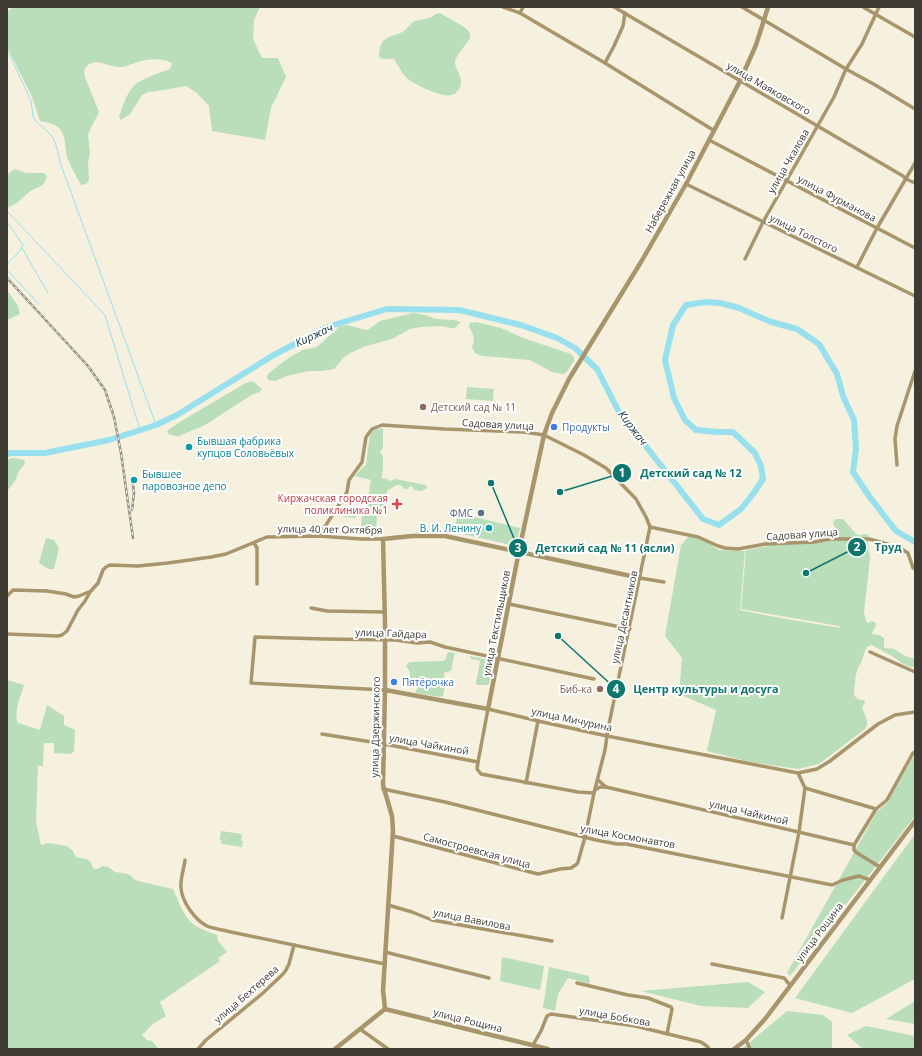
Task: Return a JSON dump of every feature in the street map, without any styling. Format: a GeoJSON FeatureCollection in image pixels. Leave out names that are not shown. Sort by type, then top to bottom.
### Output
{"type":"FeatureCollection","features":[{"type":"Feature","properties":{"kind":"street"},"geometry":{"type":"LineString","coordinates":[[503,7],[520,13],[605,63],[713,130]]}},
{"type":"Feature","properties":{"kind":"street"},"geometry":{"type":"LineString","coordinates":[[520,13],[523,7]]}},
{"type":"Feature","properties":{"kind":"street","name":"улица Маяковского"},"geometry":{"type":"LineString","coordinates":[[614,7],[915,183]]}},
{"type":"Feature","properties":{"kind":"street"},"geometry":{"type":"LineString","coordinates":[[742,7],[915,109]]}},
{"type":"Feature","properties":{"kind":"street","name":"Набережная улица"},"geometry":{"type":"LineString","coordinates":[[572,375],[641,262],[686,184],[740,81],[756,45],[768,7]]}},
{"type":"Feature","properties":{"kind":"street"},"geometry":{"type":"LineString","coordinates":[[863,7],[915,38]]}},
{"type":"Feature","properties":{"kind":"street","name":"улица Чкалова"},"geometry":{"type":"LineString","coordinates":[[745,259],[786,180],[834,97],[846,69],[862,44],[879,7]]}},
{"type":"Feature","properties":{"kind":"street"},"geometry":{"type":"LineString","coordinates":[[605,63],[623,26],[625,13]]}},
{"type":"Feature","properties":{"kind":"street","name":"улица Фурманова"},"geometry":{"type":"LineString","coordinates":[[708,140],[915,248]]}},
{"type":"Feature","properties":{"kind":"street"},"geometry":{"type":"LineString","coordinates":[[857,267],[877,228],[915,163]]}},
{"type":"Feature","properties":{"kind":"street","name":"улица Толстого"},"geometry":{"type":"LineString","coordinates":[[686,184],[915,296]]}},
{"type":"Feature","properties":{"kind":"street"},"geometry":{"type":"LineString","coordinates":[[897,465],[895,439],[897,426],[915,371]]}},
{"type":"Feature","properties":{"kind":"street","name":"улица Текстильщиков"},"geometry":{"type":"LineString","coordinates":[[478,762],[519,552],[544,435],[557,403],[572,375]]}},
{"type":"Feature","properties":{"kind":"street","name":"Садовая улица"},"geometry":{"type":"LineString","coordinates":[[319,536],[347,492],[349,480],[362,462],[366,437],[372,429],[382,425],[524,432],[544,435],[606,468],[636,499],[650,528],[698,537],[725,548],[738,548],[765,544],[814,542],[830,539],[869,539],[900,548],[908,553],[913,568],[915,569]]}},
{"type":"Feature","properties":{"kind":"street","name":"улица Десантников"},"geometry":{"type":"LineString","coordinates":[[594,791],[605,750],[650,528]]}},
{"type":"Feature","properties":{"kind":"street","name":"улица 40 лет Октября"},"geometry":{"type":"LineString","coordinates":[[91,591],[98,583],[103,570],[110,565],[138,566],[211,557],[226,554],[267,537],[319,536],[361,540],[412,536],[445,536],[664,582]]}},
{"type":"Feature","properties":{"kind":"street","name":"улица Дзержинского"},"geometry":{"type":"LineString","coordinates":[[383,539],[385,690],[382,780],[383,789],[392,816],[393,836],[383,990],[384,1009]]}},
{"type":"Feature","properties":{"kind":"street"},"geometry":{"type":"LineString","coordinates":[[254,543],[256,548],[257,584]]}},
{"type":"Feature","properties":{"kind":"street"},"geometry":{"type":"LineString","coordinates":[[7,596],[13,590],[47,590],[74,597],[91,591]]}},
{"type":"Feature","properties":{"kind":"street"},"geometry":{"type":"LineString","coordinates":[[7,634],[62,635],[67,631],[78,610],[91,591]]}},
{"type":"Feature","properties":{"kind":"street"},"geometry":{"type":"LineString","coordinates":[[510,604],[630,629]]}},
{"type":"Feature","properties":{"kind":"street"},"geometry":{"type":"LineString","coordinates":[[311,608],[327,611],[384,612]]}},
{"type":"Feature","properties":{"kind":"street","name":"улица Гайдара"},"geometry":{"type":"LineString","coordinates":[[251,683],[255,637],[396,640],[417,643],[430,642],[445,647],[594,679]]}},
{"type":"Feature","properties":{"kind":"street"},"geometry":{"type":"LineString","coordinates":[[870,652],[915,672]]}},
{"type":"Feature","properties":{"kind":"street","name":"улица Мичурина"},"geometry":{"type":"LineString","coordinates":[[251,683],[385,690],[488,710],[607,736],[798,773]]}},
{"type":"Feature","properties":{"kind":"street"},"geometry":{"type":"LineString","coordinates":[[782,918],[805,788],[798,773],[817,769],[830,761],[878,724],[895,714],[915,712]]}},
{"type":"Feature","properties":{"kind":"street"},"geometry":{"type":"LineString","coordinates":[[526,783],[538,721]]}},
{"type":"Feature","properties":{"kind":"street","name":"улица Чайкиной"},"geometry":{"type":"LineString","coordinates":[[322,734],[478,762],[477,769],[481,774],[578,792],[594,791],[600,787],[606,787],[854,845]]}},
{"type":"Feature","properties":{"kind":"street"},"geometry":{"type":"LineString","coordinates":[[880,867],[857,853],[854,850],[854,845],[876,809],[887,800],[913,753],[915,752]]}},
{"type":"Feature","properties":{"kind":"street","name":"улица Чайкиной"},"geometry":{"type":"LineString","coordinates":[[598,780],[606,787]]}},
{"type":"Feature","properties":{"kind":"street"},"geometry":{"type":"LineString","coordinates":[[805,788],[876,809]]}},
{"type":"Feature","properties":{"kind":"street","name":"улица Космонавтов"},"geometry":{"type":"LineString","coordinates":[[383,789],[438,800],[617,844],[626,844],[832,885],[843,880],[859,876],[870,880]]}},
{"type":"Feature","properties":{"kind":"street"},"geometry":{"type":"LineString","coordinates":[[585,837],[594,791]]}},
{"type":"Feature","properties":{"kind":"street","name":"улица Рощина"},"geometry":{"type":"LineString","coordinates":[[734,1049],[746,1040],[765,1019],[915,821]]}},
{"type":"Feature","properties":{"kind":"street","name":"Самостроевская улица"},"geometry":{"type":"LineString","coordinates":[[393,836],[538,874],[571,868],[577,864],[585,837]]}},
{"type":"Feature","properties":{"kind":"street"},"geometry":{"type":"LineString","coordinates":[[185,860],[181,889],[189,908],[194,915],[207,926],[385,964]]}},
{"type":"Feature","properties":{"kind":"street","name":"улица Вавилова"},"geometry":{"type":"LineString","coordinates":[[388,905],[432,920],[552,941]]}},
{"type":"Feature","properties":{"kind":"street","name":"улица Бехтерева"},"geometry":{"type":"LineString","coordinates":[[198,1049],[206,1040],[263,993],[283,974],[289,964],[294,944]]}},
{"type":"Feature","properties":{"kind":"street"},"geometry":{"type":"LineString","coordinates":[[385,952],[488,978]]}},
{"type":"Feature","properties":{"kind":"street"},"geometry":{"type":"LineString","coordinates":[[712,964],[784,978],[790,985]]}},
{"type":"Feature","properties":{"kind":"street"},"geometry":{"type":"LineString","coordinates":[[577,983],[648,998],[671,1006],[672,1009],[667,1034]]}},
{"type":"Feature","properties":{"kind":"street"},"geometry":{"type":"LineString","coordinates":[[335,1049],[384,1009]]}},
{"type":"Feature","properties":{"kind":"street","name":"улица Рощина"},"geometry":{"type":"LineString","coordinates":[[384,1009],[548,1049]]}},
{"type":"Feature","properties":{"kind":"street","name":"улица Бобкова"},"geometry":{"type":"LineString","coordinates":[[533,1045],[547,1016],[551,1014],[635,1026],[701,1042],[709,1049]]}},
{"type":"Feature","properties":{"kind":"street"},"geometry":{"type":"LineString","coordinates":[[360,1029],[388,1049]]}},
{"type":"Feature","properties":{"kind":"street"},"geometry":{"type":"LineString","coordinates":[[746,1040],[750,1049]]}},
{"type":"Feature","properties":{"kind":"green space"},"geometry":{"type":"Polygon","coordinates":[[[13,7],[260,7],[254,20],[253,39],[262,58],[278,58],[286,77],[271,108],[265,140],[212,131],[209,106],[197,93],[186,86],[148,92],[142,95],[130,114],[121,120],[119,117],[124,102],[135,85],[148,77],[168,70],[172,63],[152,59],[126,66],[115,67],[96,62],[88,65],[84,70],[85,77],[99,112],[88,134],[90,153],[88,163],[89,180],[86,184],[81,185],[67,157],[62,132],[56,126],[40,121],[32,97],[7,47],[7,12],[13,7]]]}},
{"type":"Feature","properties":{"kind":"green space"},"geometry":{"type":"Polygon","coordinates":[[[440,13],[464,27],[470,33],[470,39],[455,60],[461,84],[457,92],[451,95],[428,90],[414,83],[404,75],[394,59],[382,59],[379,55],[380,47],[383,41],[403,32],[414,21],[430,18],[440,13]]]}},
{"type":"Feature","properties":{"kind":"green space"},"geometry":{"type":"Polygon","coordinates":[[[15,169],[26,173],[44,173],[47,176],[42,185],[7,208],[7,175],[15,169]]]}},
{"type":"Feature","properties":{"kind":"green space"},"geometry":{"type":"Polygon","coordinates":[[[7,290],[18,306],[20,314],[7,320],[7,290]]]}},
{"type":"Feature","properties":{"kind":"green space"},"geometry":{"type":"Polygon","coordinates":[[[413,313],[436,319],[461,322],[455,328],[441,326],[410,329],[392,339],[366,346],[350,353],[343,358],[334,369],[309,371],[287,376],[275,381],[268,380],[268,374],[280,364],[303,350],[318,346],[340,326],[347,325],[366,330],[380,321],[413,313]]]}},
{"type":"Feature","properties":{"kind":"green space"},"geometry":{"type":"Polygon","coordinates":[[[476,322],[501,328],[523,338],[571,354],[574,357],[574,361],[566,373],[563,374],[552,372],[530,360],[482,356],[475,353],[472,347],[474,338],[469,326],[470,323],[476,322]]]}},
{"type":"Feature","properties":{"kind":"green space"},"geometry":{"type":"Polygon","coordinates":[[[251,381],[262,389],[260,392],[253,394],[205,425],[179,436],[168,434],[167,431],[178,423],[251,381]]]}},
{"type":"Feature","properties":{"kind":"green space"},"geometry":{"type":"Polygon","coordinates":[[[467,387],[494,389],[493,401],[466,399],[467,387]]]}},
{"type":"Feature","properties":{"kind":"green space"},"geometry":{"type":"Polygon","coordinates":[[[383,428],[383,447],[380,453],[383,455],[382,478],[386,478],[389,481],[395,479],[426,485],[427,488],[421,491],[414,490],[413,487],[410,486],[407,489],[404,489],[401,485],[397,485],[387,491],[385,514],[361,513],[354,518],[339,515],[339,512],[361,507],[364,508],[367,506],[371,480],[355,476],[366,465],[370,434],[374,430],[383,428]]]}},
{"type":"Feature","properties":{"kind":"green space"},"geometry":{"type":"Polygon","coordinates":[[[13,458],[25,461],[15,481],[7,491],[7,460],[13,458]]]}},
{"type":"Feature","properties":{"kind":"green space"},"geometry":{"type":"Polygon","coordinates":[[[458,513],[520,528],[516,546],[454,532],[458,513]]]}},
{"type":"Feature","properties":{"kind":"green space"},"geometry":{"type":"Polygon","coordinates":[[[362,514],[377,515],[376,530],[361,529],[362,514]]]}},
{"type":"Feature","properties":{"kind":"green space"},"geometry":{"type":"Polygon","coordinates":[[[836,519],[843,519],[856,534],[867,534],[869,536],[868,544],[870,558],[864,613],[868,623],[872,621],[876,623],[872,633],[884,638],[885,648],[894,649],[905,656],[915,659],[915,667],[903,663],[872,645],[867,647],[862,662],[858,667],[854,690],[856,697],[860,700],[864,700],[865,702],[862,708],[867,723],[865,729],[819,764],[798,769],[750,762],[707,751],[716,710],[679,694],[682,658],[665,636],[681,545],[689,536],[705,541],[719,550],[745,551],[740,610],[840,628],[839,626],[741,609],[746,550],[768,545],[838,540],[838,535],[833,522],[836,519]]]}},
{"type":"Feature","properties":{"kind":"green space"},"geometry":{"type":"Polygon","coordinates":[[[46,538],[54,540],[59,548],[54,569],[48,569],[39,563],[46,538]]]}},
{"type":"Feature","properties":{"kind":"green space"},"geometry":{"type":"Polygon","coordinates":[[[449,652],[455,653],[451,671],[444,673],[446,681],[443,696],[440,697],[415,692],[418,688],[416,686],[410,686],[410,672],[406,666],[408,663],[443,661],[446,659],[449,652]]]}},
{"type":"Feature","properties":{"kind":"green space"},"geometry":{"type":"Polygon","coordinates":[[[470,656],[494,661],[488,685],[477,685],[476,683],[480,661],[471,659],[470,656]]]}},
{"type":"Feature","properties":{"kind":"green space"},"geometry":{"type":"Polygon","coordinates":[[[7,680],[24,685],[16,714],[18,723],[40,730],[47,705],[64,716],[64,725],[75,730],[74,751],[71,754],[54,753],[54,743],[44,743],[43,766],[38,766],[36,821],[41,845],[48,843],[67,846],[73,851],[76,857],[89,860],[94,869],[103,866],[108,867],[115,872],[130,875],[135,880],[173,889],[188,919],[196,926],[217,935],[218,941],[227,952],[218,958],[220,961],[160,1002],[166,1016],[153,1024],[142,1035],[147,1040],[152,1041],[159,1049],[7,1049],[7,680]]]}},
{"type":"Feature","properties":{"kind":"green space"},"geometry":{"type":"Polygon","coordinates":[[[915,754],[915,816],[790,976],[787,973],[876,813],[888,802],[915,754]]]}},
{"type":"Feature","properties":{"kind":"green space"},"geometry":{"type":"Polygon","coordinates":[[[221,831],[242,834],[242,847],[222,844],[220,839],[221,831]]]}},
{"type":"Feature","properties":{"kind":"green space"},"geometry":{"type":"Polygon","coordinates":[[[915,834],[915,979],[852,1013],[795,998],[915,834]]]}},
{"type":"Feature","properties":{"kind":"green space"},"geometry":{"type":"Polygon","coordinates":[[[502,957],[544,966],[540,990],[500,981],[502,957]]]}},
{"type":"Feature","properties":{"kind":"green space"},"geometry":{"type":"Polygon","coordinates":[[[549,967],[589,976],[590,984],[568,978],[558,994],[555,1011],[543,1008],[549,967]]]}},
{"type":"Feature","properties":{"kind":"green space"},"geometry":{"type":"Polygon","coordinates":[[[748,982],[765,992],[748,1008],[701,1006],[641,991],[748,982]]]}},
{"type":"Feature","properties":{"kind":"green space"},"geometry":{"type":"Polygon","coordinates":[[[915,1001],[915,1024],[886,1019],[915,1001]]]}},
{"type":"Feature","properties":{"kind":"green space"},"geometry":{"type":"Polygon","coordinates":[[[787,1011],[823,1015],[832,1022],[832,1049],[741,1049],[749,1043],[787,1011]]]}},
{"type":"Feature","properties":{"kind":"green space"},"geometry":{"type":"Polygon","coordinates":[[[866,1026],[915,1036],[915,1049],[863,1049],[847,1035],[866,1026]]]}},
{"type":"Feature","properties":{"kind":"waterway"},"geometry":{"type":"LineString","coordinates":[[7,49],[31,101],[33,117],[36,122],[52,136],[56,144],[61,165],[156,425]]}},
{"type":"Feature","properties":{"kind":"waterway"},"geometry":{"type":"LineString","coordinates":[[7,211],[105,315],[140,430]]}},
{"type":"Feature","properties":{"kind":"waterway"},"geometry":{"type":"LineString","coordinates":[[7,222],[23,245],[19,252],[7,264]]}},
{"type":"Feature","properties":{"kind":"waterway"},"geometry":{"type":"LineString","coordinates":[[22,248],[48,293]]}},
{"type":"Feature","properties":{"kind":"waterway"},"geometry":{"type":"LineString","coordinates":[[7,270],[39,304]]}},
{"type":"Feature","properties":{"kind":"waterway","name":"Киржач"},"geometry":{"type":"LineString","coordinates":[[7,454],[45,453],[109,440],[156,425],[177,415],[272,356],[327,327],[387,309],[459,310],[521,325],[557,338],[575,348],[597,369],[619,412],[703,519],[719,525],[741,509],[753,494],[763,479],[761,466],[755,453],[733,432],[696,430],[685,420],[674,398],[665,360],[673,325],[686,305],[706,302],[720,303],[739,308],[771,322],[797,329],[819,344],[837,374],[843,396],[854,420],[856,448],[853,472],[869,496],[896,531],[915,542]]}},
{"type":"Feature","properties":{"kind":"railway"},"geometry":{"type":"LineString","coordinates":[[7,278],[88,366],[105,390],[114,417],[121,453],[133,538]]}},
{"type":"Feature","properties":{"kind":"railway"},"geometry":{"type":"LineString","coordinates":[[132,510],[134,493],[133,485]]}},
{"type":"Feature","properties":{"kind":"place","name":"Детский сад № 11"},"geometry":{"type":"Point","coordinates":[423,407]}},
{"type":"Feature","properties":{"kind":"place","name":"Продукты"},"geometry":{"type":"Point","coordinates":[554,427]}},
{"type":"Feature","properties":{"kind":"place","name":"Бывшая фабрика купцов Соловьёвых"},"geometry":{"type":"Point","coordinates":[189,447]}},
{"type":"Feature","properties":{"kind":"place","name":"Бывшее паровозное депо"},"geometry":{"type":"Point","coordinates":[134,480]}},
{"type":"Feature","properties":{"kind":"place","name":"Детский сад № 11 (ясли)"},"geometry":{"type":"Point","coordinates":[491,483]}},
{"type":"Feature","properties":{"kind":"place","name":"Детский сад № 12"},"geometry":{"type":"Point","coordinates":[560,492]}},
{"type":"Feature","properties":{"kind":"place","name":"Киржачская городская поликлиника №1"},"geometry":{"type":"Point","coordinates":[397,504]}},
{"type":"Feature","properties":{"kind":"place","name":"ФМС"},"geometry":{"type":"Point","coordinates":[481,513]}},
{"type":"Feature","properties":{"kind":"place","name":"В. И. Ленину"},"geometry":{"type":"Point","coordinates":[489,528]}},
{"type":"Feature","properties":{"kind":"place","name":"Труд"},"geometry":{"type":"Point","coordinates":[806,573]}},
{"type":"Feature","properties":{"kind":"place","name":"Центр культуры и досуга"},"geometry":{"type":"Point","coordinates":[558,636]}},
{"type":"Feature","properties":{"kind":"place","name":"Пятёрочка"},"geometry":{"type":"Point","coordinates":[394,682]}},
{"type":"Feature","properties":{"kind":"place","name":"Биб-ка"},"geometry":{"type":"Point","coordinates":[600,689]}}]}
